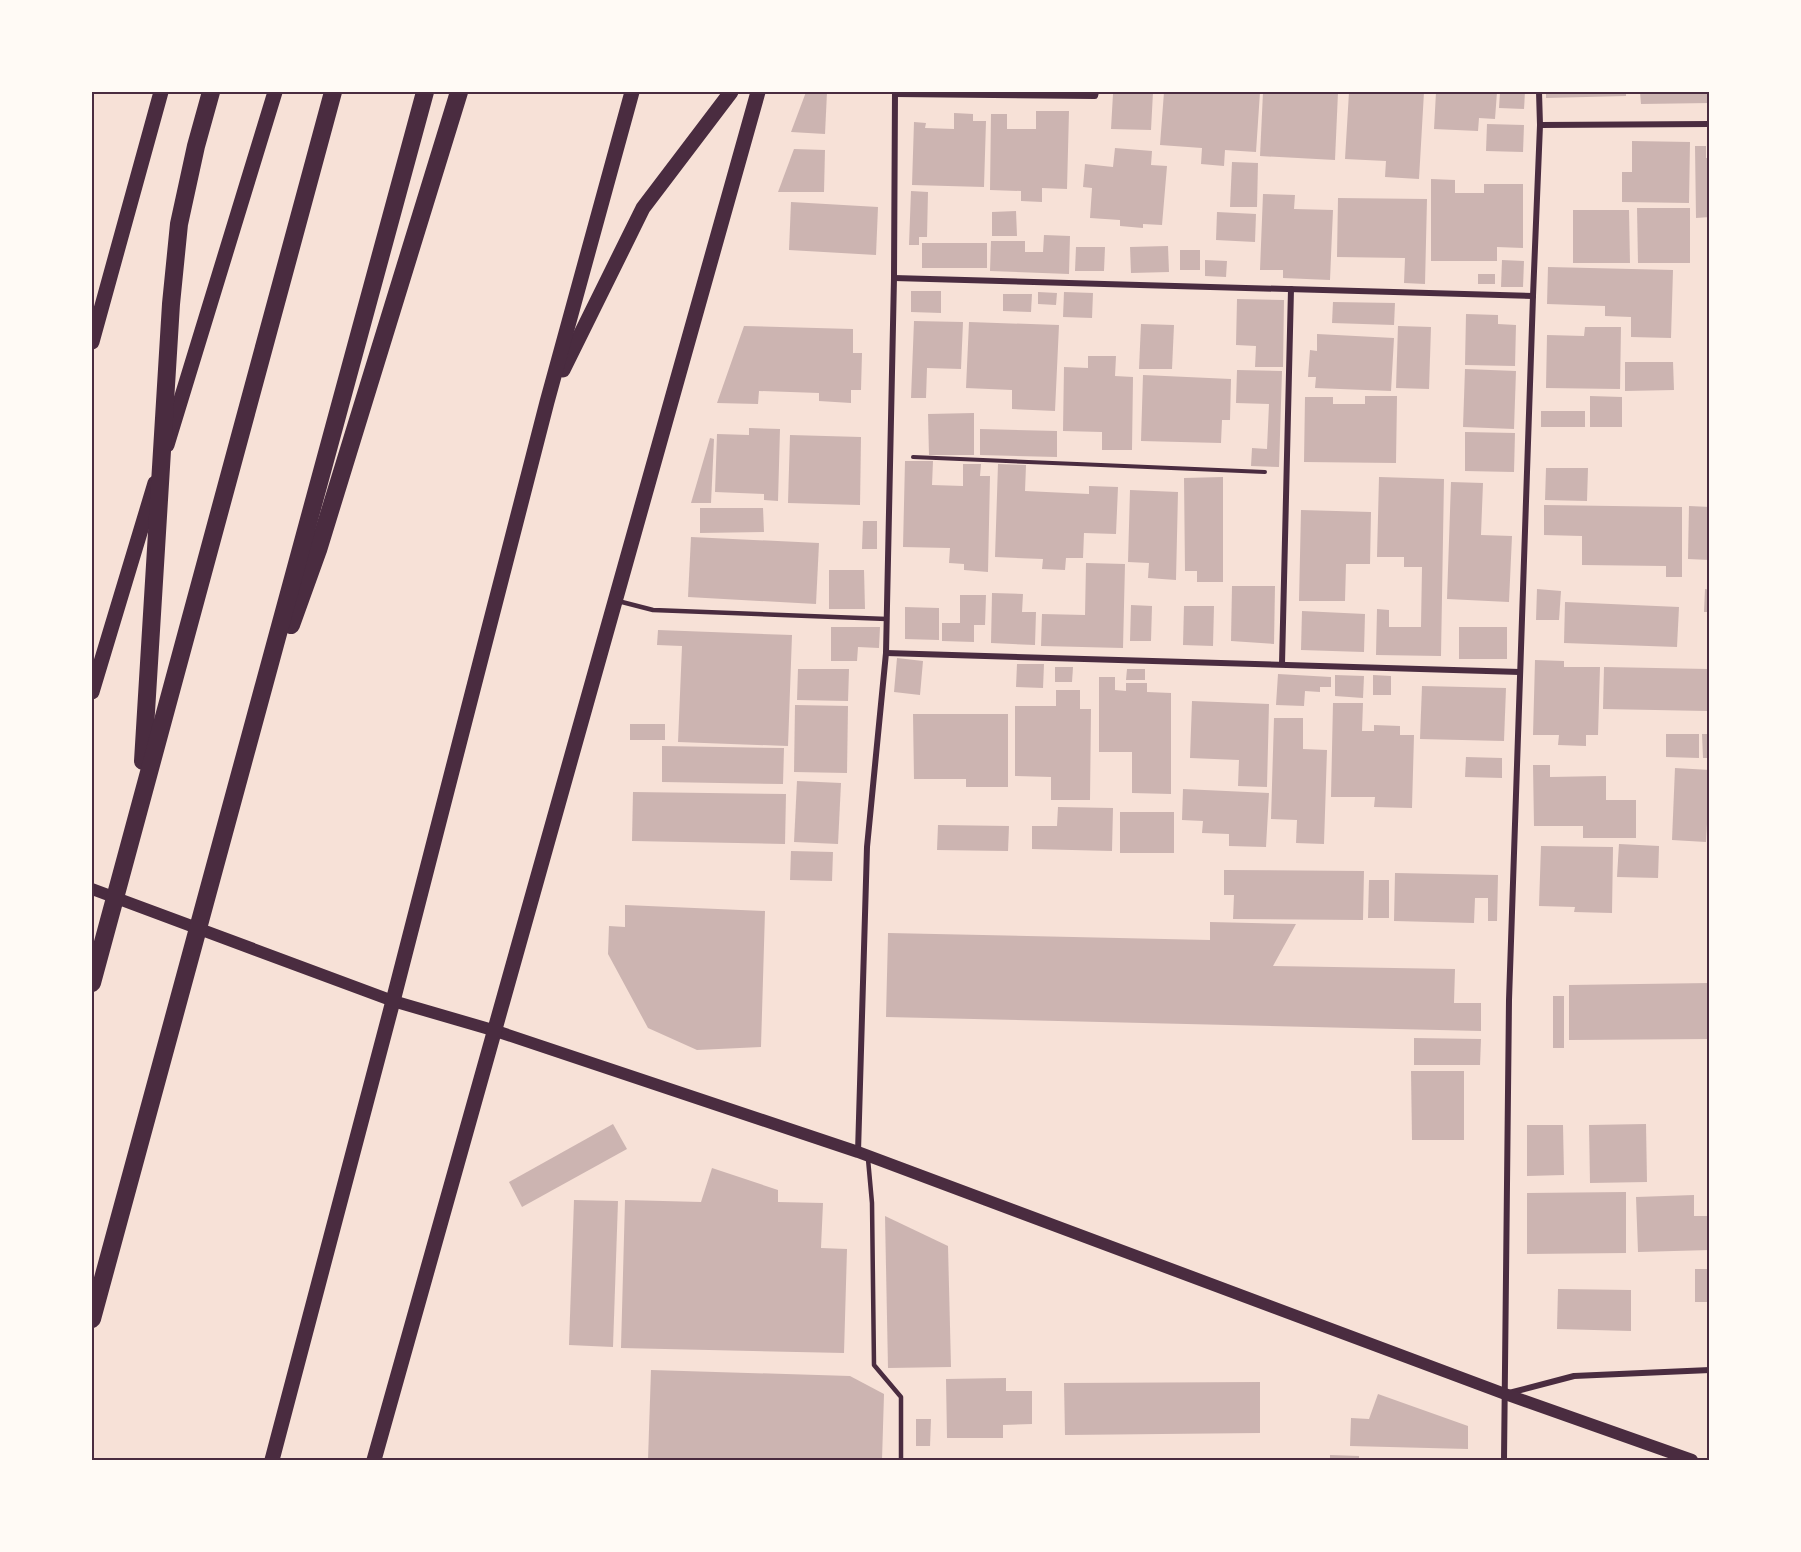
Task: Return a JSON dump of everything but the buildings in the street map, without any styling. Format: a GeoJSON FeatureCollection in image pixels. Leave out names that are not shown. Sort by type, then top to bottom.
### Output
{"type":"FeatureCollection","features":[{"type":"Feature","properties":{"kind":"highway"},"geometry":{"type":"LineString","coordinates":[[141,799],[172,293],[179,224],[196,146],[211,92]]}},
{"type":"Feature","properties":{"kind":"highway"},"geometry":{"type":"LineString","coordinates":[[92,983],[333,92]]}},
{"type":"Feature","properties":{"kind":"highway"},"geometry":{"type":"LineString","coordinates":[[92,1319],[425,92]]}},
{"type":"Feature","properties":{"kind":"highway"},"geometry":{"type":"LineString","coordinates":[[246,748],[318,550],[459,92]]}},
{"type":"Feature","properties":{"kind":"main road"},"geometry":{"type":"LineString","coordinates":[[92,342],[161,92]]}},
{"type":"Feature","properties":{"kind":"main road"},"geometry":{"type":"LineString","coordinates":[[92,692],[275,92]]}},
{"type":"Feature","properties":{"kind":"main road"},"geometry":{"type":"LineString","coordinates":[[272,1461],[547,402],[632,92]]}},
{"type":"Feature","properties":{"kind":"main road"},"geometry":{"type":"LineString","coordinates":[[547,402],[643,208],[731,92]]}},
{"type":"Feature","properties":{"kind":"main road"},"geometry":{"type":"LineString","coordinates":[[374,1461],[758,92]]}},
{"type":"Feature","properties":{"kind":"main road"},"geometry":{"type":"LineString","coordinates":[[92,888],[393,1001],[496,1031],[863,1154],[1505,1394],[1692,1461]]}},
{"type":"Feature","properties":{"kind":"main road"},"geometry":{"type":"LineString","coordinates":[[279,1461],[287,1404]]}},
{"type":"Feature","properties":{"kind":"street"},"geometry":{"type":"LineString","coordinates":[[863,1154],[867,847],[886,652],[887,619],[894,278],[895,93],[1095,96],[1096,92]]}},
{"type":"Feature","properties":{"kind":"street"},"geometry":{"type":"LineString","coordinates":[[1504,1461],[1509,1000],[1540,125],[1539,92]]}},
{"type":"Feature","properties":{"kind":"street"},"geometry":{"type":"LineString","coordinates":[[1540,125],[1710,124]]}},
{"type":"Feature","properties":{"kind":"street"},"geometry":{"type":"LineString","coordinates":[[894,278],[1533,296]]}},
{"type":"Feature","properties":{"kind":"street"},"geometry":{"type":"LineString","coordinates":[[1282,664],[1291,289]]}},
{"type":"Feature","properties":{"kind":"street"},"geometry":{"type":"LineString","coordinates":[[886,652],[1520,672]]}},
{"type":"Feature","properties":{"kind":"street"},"geometry":{"type":"LineString","coordinates":[[1505,1394],[1574,1376],[1710,1370]]}},
{"type":"Feature","properties":{"kind":"lane"},"geometry":{"type":"LineString","coordinates":[[616,600],[653,610],[887,619]]}},
{"type":"Feature","properties":{"kind":"lane"},"geometry":{"type":"LineString","coordinates":[[863,1154],[872,1203],[874,1365],[901,1397],[901,1461]]}},
{"type":"Feature","properties":{"kind":"path"},"geometry":{"type":"LineString","coordinates":[[891,456],[1139,468],[1287,472]]}}]}
